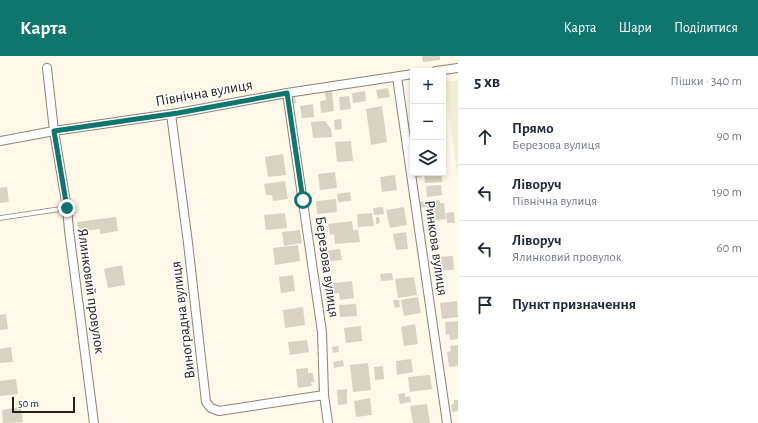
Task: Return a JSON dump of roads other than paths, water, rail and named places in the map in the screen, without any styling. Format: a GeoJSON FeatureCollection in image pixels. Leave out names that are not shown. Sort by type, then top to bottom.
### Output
{"type":"FeatureCollection","features":[{"type":"Feature","properties":{"kind":"street","name":"Ялинковий провулок"},"geometry":{"type":"LineString","coordinates":[[47,68],[54,131],[67,208],[94,423]]}},
{"type":"Feature","properties":{"kind":"street"},"geometry":{"type":"LineString","coordinates":[[446,70],[458,68]]}},
{"type":"Feature","properties":{"kind":"street","name":"Північна вулиця"},"geometry":{"type":"LineString","coordinates":[[0,141],[54,131],[171,114],[287,93],[410,75]]}},
{"type":"Feature","properties":{"kind":"street","name":"Ринкова вулиця"},"geometry":{"type":"LineString","coordinates":[[397,77],[446,423]]}},
{"type":"Feature","properties":{"kind":"street","name":"Березова вулиця"},"geometry":{"type":"LineString","coordinates":[[287,93],[322,332],[324,395],[328,423]]}},
{"type":"Feature","properties":{"kind":"street","name":"Виноградна вулиця"},"geometry":{"type":"LineString","coordinates":[[171,114],[187,235],[206,402],[212,408],[219,410],[324,395]]}},
{"type":"Feature","properties":{"kind":"lane"},"geometry":{"type":"LineString","coordinates":[[0,218],[67,208]]}}]}
